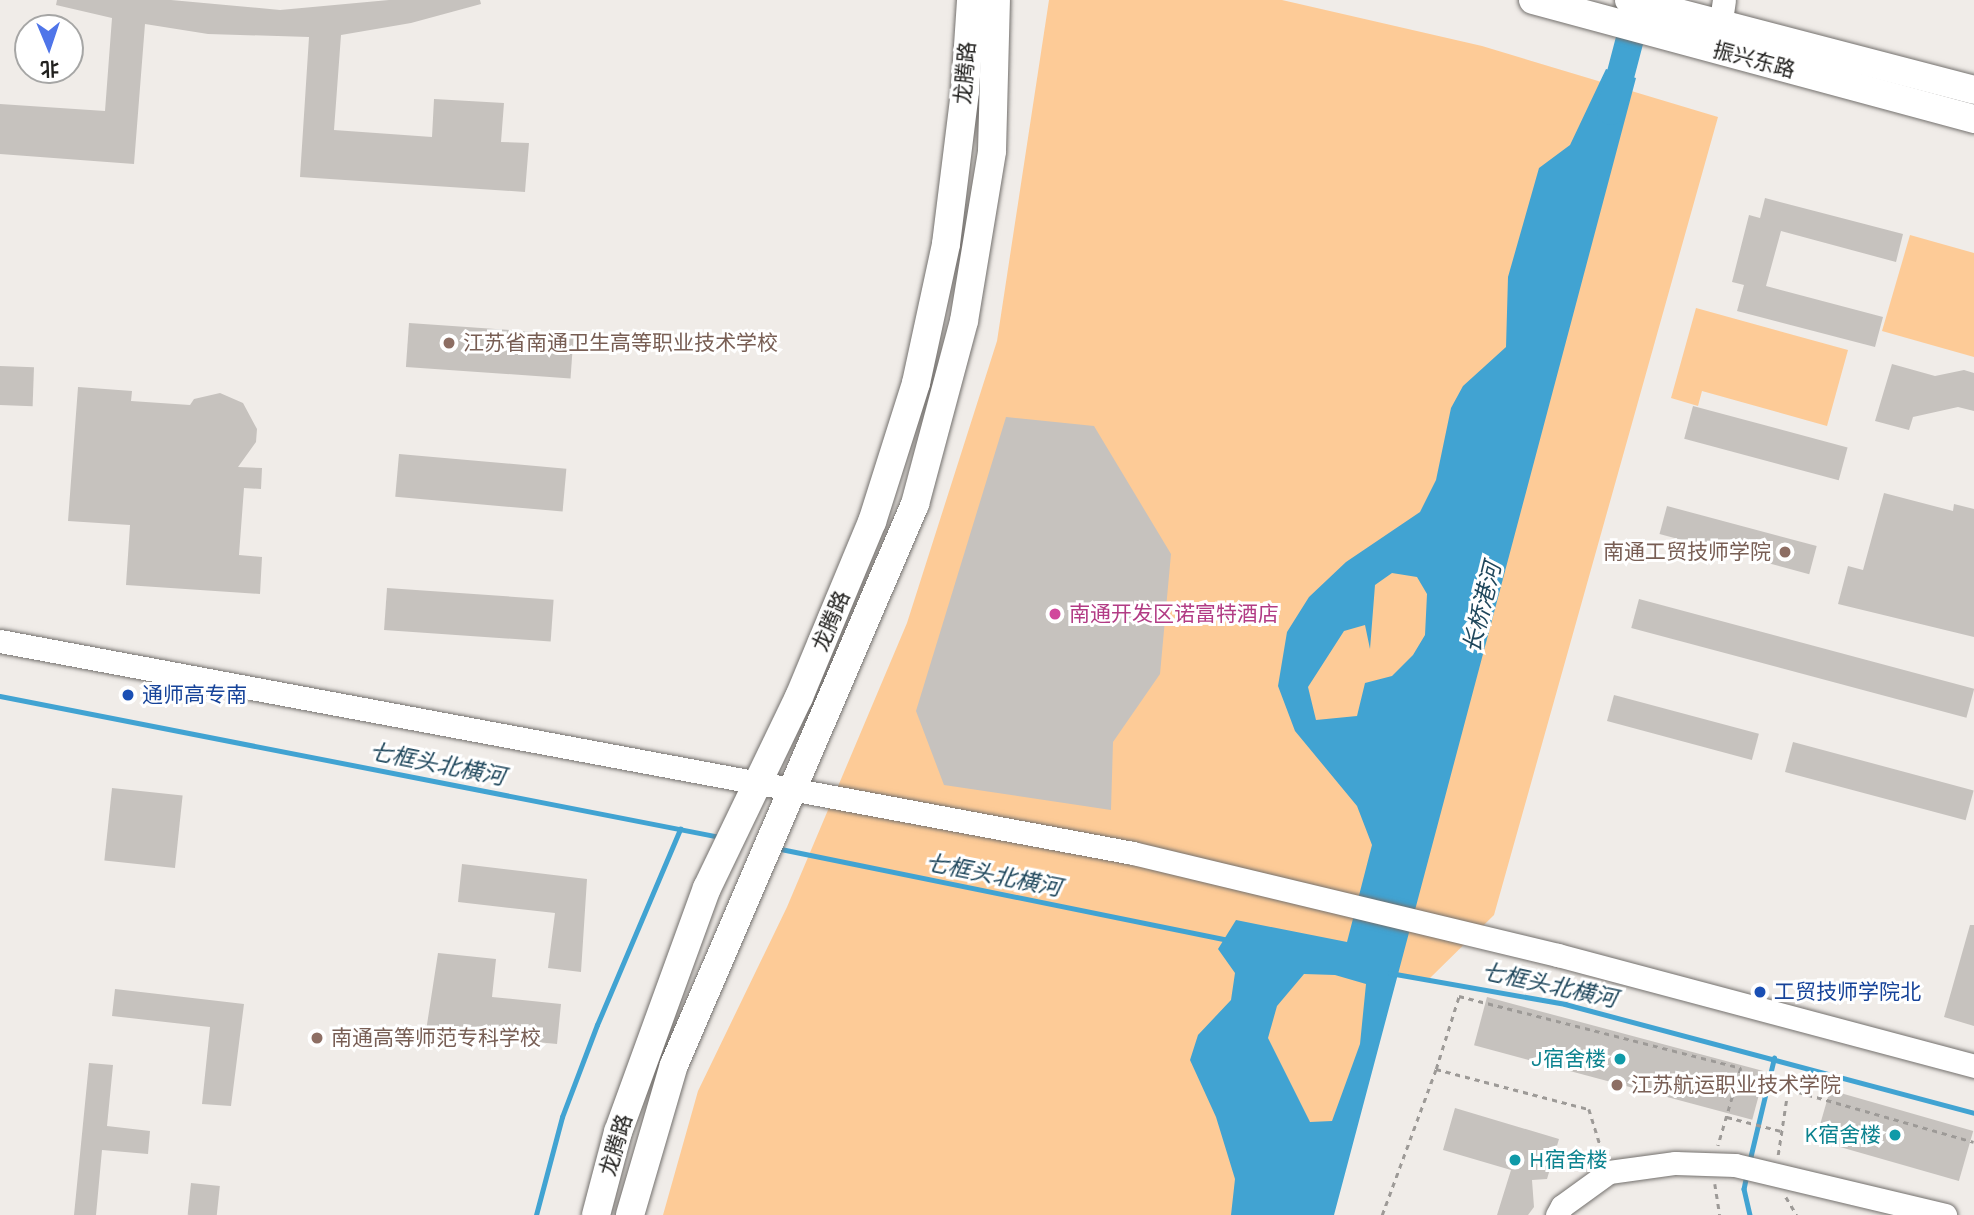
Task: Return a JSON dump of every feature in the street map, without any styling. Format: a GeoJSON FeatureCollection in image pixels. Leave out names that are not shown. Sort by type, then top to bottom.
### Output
{"type":"FeatureCollection","features":[{"type":"Feature","properties":{"kind":"main road","name":"龙腾路"},"geometry":{"type":"LineString","coordinates":[[596,1215],[618,1132],[707,888],[756,785],[872,522],[916,383],[946,244],[971,0]]}},
{"type":"Feature","properties":{"kind":"main road","name":"龙腾路"},"geometry":{"type":"LineString","coordinates":[[630,1215],[674,1065],[794,792],[915,504],[964,321],[992,151],[996,0]]}},
{"type":"Feature","properties":{"kind":"main road","name":"振兴东路"},"geometry":{"type":"LineString","coordinates":[[1534,0],[1576,12],[1709,27],[1974,90]]}},
{"type":"Feature","properties":{"kind":"main road","name":"振兴东路"},"geometry":{"type":"LineString","coordinates":[[1629,0],[1974,119]]}},
{"type":"Feature","properties":{"kind":"street"},"geometry":{"type":"LineString","coordinates":[[0,641],[756,785],[1133,853],[1462,932],[1974,1066]]}},
{"type":"Feature","properties":{"kind":"street"},"geometry":{"type":"LineString","coordinates":[[1557,1215],[1578,1192],[1609,1172],[1663,1164],[1724,1165],[1945,1215]]}},
{"type":"Feature","properties":{"kind":"path"},"geometry":{"type":"LineString","coordinates":[[1382,1215],[1460,996],[1741,1068],[1727,1117],[1720,1215]]}},
{"type":"Feature","properties":{"kind":"path"},"geometry":{"type":"LineString","coordinates":[[1436,1069],[1589,1109],[1609,1172]]}},
{"type":"Feature","properties":{"kind":"path"},"geometry":{"type":"LineString","coordinates":[[1767,1175],[1782,1131],[1788,1089],[1974,1142]]}},
{"type":"Feature","properties":{"kind":"path"},"geometry":{"type":"LineString","coordinates":[[1727,1117],[1782,1131]]}},
{"type":"Feature","properties":{"kind":"shaded area"},"geometry":{"type":"Polygon","coordinates":[[[1049,0],[1282,0],[1482,46],[1718,117],[1494,915],[1428,980],[1390,974],[1327,1215],[663,1215],[698,1091],[787,907],[907,623],[997,341],[1049,0]]]}},
{"type":"Feature","properties":{"kind":"shaded area"},"geometry":{"type":"Polygon","coordinates":[[[1910,235],[1974,253],[1974,357],[1882,331],[1910,235]]]}},
{"type":"Feature","properties":{"kind":"shaded area"},"geometry":{"type":"Polygon","coordinates":[[[1696,308],[1848,350],[1827,426],[1702,391],[1698,406],[1671,398],[1696,308]]]}},
{"type":"Feature","properties":{"kind":"water"},"geometry":{"type":"Polygon","coordinates":[[[1606,69],[1636,78],[1334,1215],[1231,1215],[1235,1179],[1216,1117],[1190,1060],[1198,1035],[1231,1000],[1235,973],[1218,949],[1236,920],[1347,942],[1372,845],[1357,806],[1295,731],[1278,686],[1287,632],[1309,597],[1346,562],[1420,512],[1436,480],[1451,408],[1463,386],[1506,347],[1508,277],[1539,168],[1570,145],[1606,69]],[[1392,573],[1375,585],[1370,649],[1365,625],[1344,631],[1308,687],[1316,720],[1357,716],[1365,683],[1392,676],[1413,655],[1425,635],[1427,594],[1417,577],[1392,573]],[[1304,974],[1277,1006],[1268,1038],[1310,1122],[1332,1121],[1360,1044],[1366,984],[1335,975],[1304,974]]]}},
{"type":"Feature","properties":{"kind":"building"},"geometry":{"type":"Polygon","coordinates":[[[57,0],[171,0],[280,10],[389,0],[480,0],[481,4],[411,23],[341,35],[334,130],[432,137],[434,99],[504,103],[501,142],[529,143],[525,192],[300,177],[309,37],[208,34],[145,24],[134,164],[0,154],[0,104],[105,111],[112,18],[56,5],[57,0]]]}},
{"type":"Feature","properties":{"kind":"building"},"geometry":{"type":"Polygon","coordinates":[[[1765,198],[1903,234],[1896,262],[1781,231],[1766,286],[1883,317],[1875,347],[1737,311],[1744,285],[1732,282],[1749,215],[1760,218],[1765,198]]]}},
{"type":"Feature","properties":{"kind":"building"},"geometry":{"type":"Polygon","coordinates":[[[409,323],[574,335],[571,378],[406,367],[409,323]]]}},
{"type":"Feature","properties":{"kind":"building"},"geometry":{"type":"Polygon","coordinates":[[[1892,364],[1935,376],[1964,370],[1974,373],[1974,411],[1958,407],[1913,417],[1909,430],[1875,421],[1892,364]]]}},
{"type":"Feature","properties":{"kind":"building"},"geometry":{"type":"Polygon","coordinates":[[[0,366],[34,367],[33,406],[0,405],[0,366]]]}},
{"type":"Feature","properties":{"kind":"building"},"geometry":{"type":"Polygon","coordinates":[[[78,387],[132,391],[131,401],[190,405],[194,399],[220,393],[243,403],[257,429],[256,442],[238,467],[262,468],[261,489],[244,488],[239,555],[262,557],[260,594],[126,585],[130,525],[68,521],[78,387]]]}},
{"type":"Feature","properties":{"kind":"building"},"geometry":{"type":"Polygon","coordinates":[[[1693,406],[1848,447],[1839,480],[1684,439],[1693,406]]]}},
{"type":"Feature","properties":{"kind":"building","name":"南通开发区诺富特酒店"},"geometry":{"type":"Polygon","coordinates":[[[1006,417],[1094,426],[1171,554],[1160,674],[1113,742],[1111,810],[944,785],[916,711],[1006,417]]]}},
{"type":"Feature","properties":{"kind":"building"},"geometry":{"type":"Polygon","coordinates":[[[399,454],[566,469],[563,511],[395,497],[399,454]]]}},
{"type":"Feature","properties":{"kind":"building"},"geometry":{"type":"Polygon","coordinates":[[[1884,493],[1953,511],[1954,504],[1974,509],[1974,637],[1838,604],[1848,566],[1863,570],[1884,493]]]}},
{"type":"Feature","properties":{"kind":"building"},"geometry":{"type":"Polygon","coordinates":[[[1667,506],[1817,546],[1809,574],[1659,534],[1667,506]]]}},
{"type":"Feature","properties":{"kind":"building"},"geometry":{"type":"Polygon","coordinates":[[[387,588],[554,600],[551,642],[384,630],[387,588]]]}},
{"type":"Feature","properties":{"kind":"building"},"geometry":{"type":"Polygon","coordinates":[[[1639,599],[1974,689],[1966,718],[1631,628],[1639,599]]]}},
{"type":"Feature","properties":{"kind":"building"},"geometry":{"type":"Polygon","coordinates":[[[1614,695],[1759,734],[1752,760],[1607,721],[1614,695]]]}},
{"type":"Feature","properties":{"kind":"building"},"geometry":{"type":"Polygon","coordinates":[[[1793,742],[1974,790],[1966,820],[1785,772],[1793,742]]]}},
{"type":"Feature","properties":{"kind":"building"},"geometry":{"type":"Polygon","coordinates":[[[112,788],[183,795],[175,868],[104,861],[112,788]]]}},
{"type":"Feature","properties":{"kind":"building"},"geometry":{"type":"Polygon","coordinates":[[[462,864],[587,879],[581,972],[548,968],[555,913],[458,902],[462,864]]]}},
{"type":"Feature","properties":{"kind":"building"},"geometry":{"type":"Polygon","coordinates":[[[1970,925],[1974,925],[1974,1026],[1944,1017],[1970,925]]]}},
{"type":"Feature","properties":{"kind":"building"},"geometry":{"type":"Polygon","coordinates":[[[438,953],[496,959],[492,997],[561,1004],[557,1044],[426,1031],[438,953]]]}},
{"type":"Feature","properties":{"kind":"building"},"geometry":{"type":"Polygon","coordinates":[[[115,989],[244,1004],[231,1106],[202,1104],[210,1027],[112,1016],[115,989]]]}},
{"type":"Feature","properties":{"kind":"building","name":"J宿舍楼"},"geometry":{"type":"Polygon","coordinates":[[[1487,997],[1765,1072],[1752,1120],[1474,1045],[1487,997]]]}},
{"type":"Feature","properties":{"kind":"building"},"geometry":{"type":"Polygon","coordinates":[[[89,1063],[113,1065],[107,1126],[150,1131],[148,1154],[102,1150],[96,1215],[74,1215],[89,1063]]]}},
{"type":"Feature","properties":{"kind":"building","name":"K宿舍楼"},"geometry":{"type":"Polygon","coordinates":[[[1830,1090],[1973,1131],[1959,1181],[1816,1140],[1830,1090]]]}},
{"type":"Feature","properties":{"kind":"building","name":"H宿舍楼"},"geometry":{"type":"Polygon","coordinates":[[[1455,1108],[1559,1139],[1547,1179],[1532,1180],[1534,1207],[1528,1215],[1497,1215],[1511,1170],[1443,1150],[1455,1108]]]}},
{"type":"Feature","properties":{"kind":"building"},"geometry":{"type":"Polygon","coordinates":[[[191,1183],[220,1186],[217,1215],[188,1215],[191,1183]]]}},
{"type":"Feature","properties":{"kind":"waterway","name":"长桥港河"},"geometry":{"type":"LineString","coordinates":[[1611,111],[1639,4]]}},
{"type":"Feature","properties":{"kind":"waterway","name":"七框头北横河"},"geometry":{"type":"LineString","coordinates":[[0,696],[720,837]]}},
{"type":"Feature","properties":{"kind":"waterway"},"geometry":{"type":"LineString","coordinates":[[536,1215],[562,1117],[597,1025],[680,829]]}},
{"type":"Feature","properties":{"kind":"waterway","name":"七框头北横河"},"geometry":{"type":"LineString","coordinates":[[776,848],[1227,940]]}},
{"type":"Feature","properties":{"kind":"waterway","name":"七框头北横河"},"geometry":{"type":"LineString","coordinates":[[1390,973],[1565,1004],[1974,1113]]}},
{"type":"Feature","properties":{"kind":"waterway"},"geometry":{"type":"LineString","coordinates":[[1749,1163],[1774,1058]]}},
{"type":"Feature","properties":{"kind":"waterway"},"geometry":{"type":"LineString","coordinates":[[1747,1175],[1744,1189],[1750,1215]]}},
{"type":"Feature","properties":{"kind":"place","name":"江苏省南通卫生高等职业技术学校"},"geometry":{"type":"Point","coordinates":[449,343]}},
{"type":"Feature","properties":{"kind":"place","name":"南通工贸技师学院"},"geometry":{"type":"Point","coordinates":[1785,552]}},
{"type":"Feature","properties":{"kind":"place","name":"南通开发区诺富特酒店"},"geometry":{"type":"Point","coordinates":[1055,614]}},
{"type":"Feature","properties":{"kind":"place","name":"通师高专南"},"geometry":{"type":"Point","coordinates":[128,695]}},
{"type":"Feature","properties":{"kind":"place","name":"工贸技师学院北"},"geometry":{"type":"Point","coordinates":[1760,992]}},
{"type":"Feature","properties":{"kind":"place","name":"南通高等师范专科学校"},"geometry":{"type":"Point","coordinates":[317,1038]}},
{"type":"Feature","properties":{"kind":"place","name":"J宿舍楼"},"geometry":{"type":"Point","coordinates":[1620,1059]}},
{"type":"Feature","properties":{"kind":"place","name":"江苏航运职业技术学院"},"geometry":{"type":"Point","coordinates":[1617,1085]}},
{"type":"Feature","properties":{"kind":"place","name":"K宿舍楼"},"geometry":{"type":"Point","coordinates":[1895,1135]}},
{"type":"Feature","properties":{"kind":"place","name":"H宿舍楼"},"geometry":{"type":"Point","coordinates":[1515,1160]}}]}
